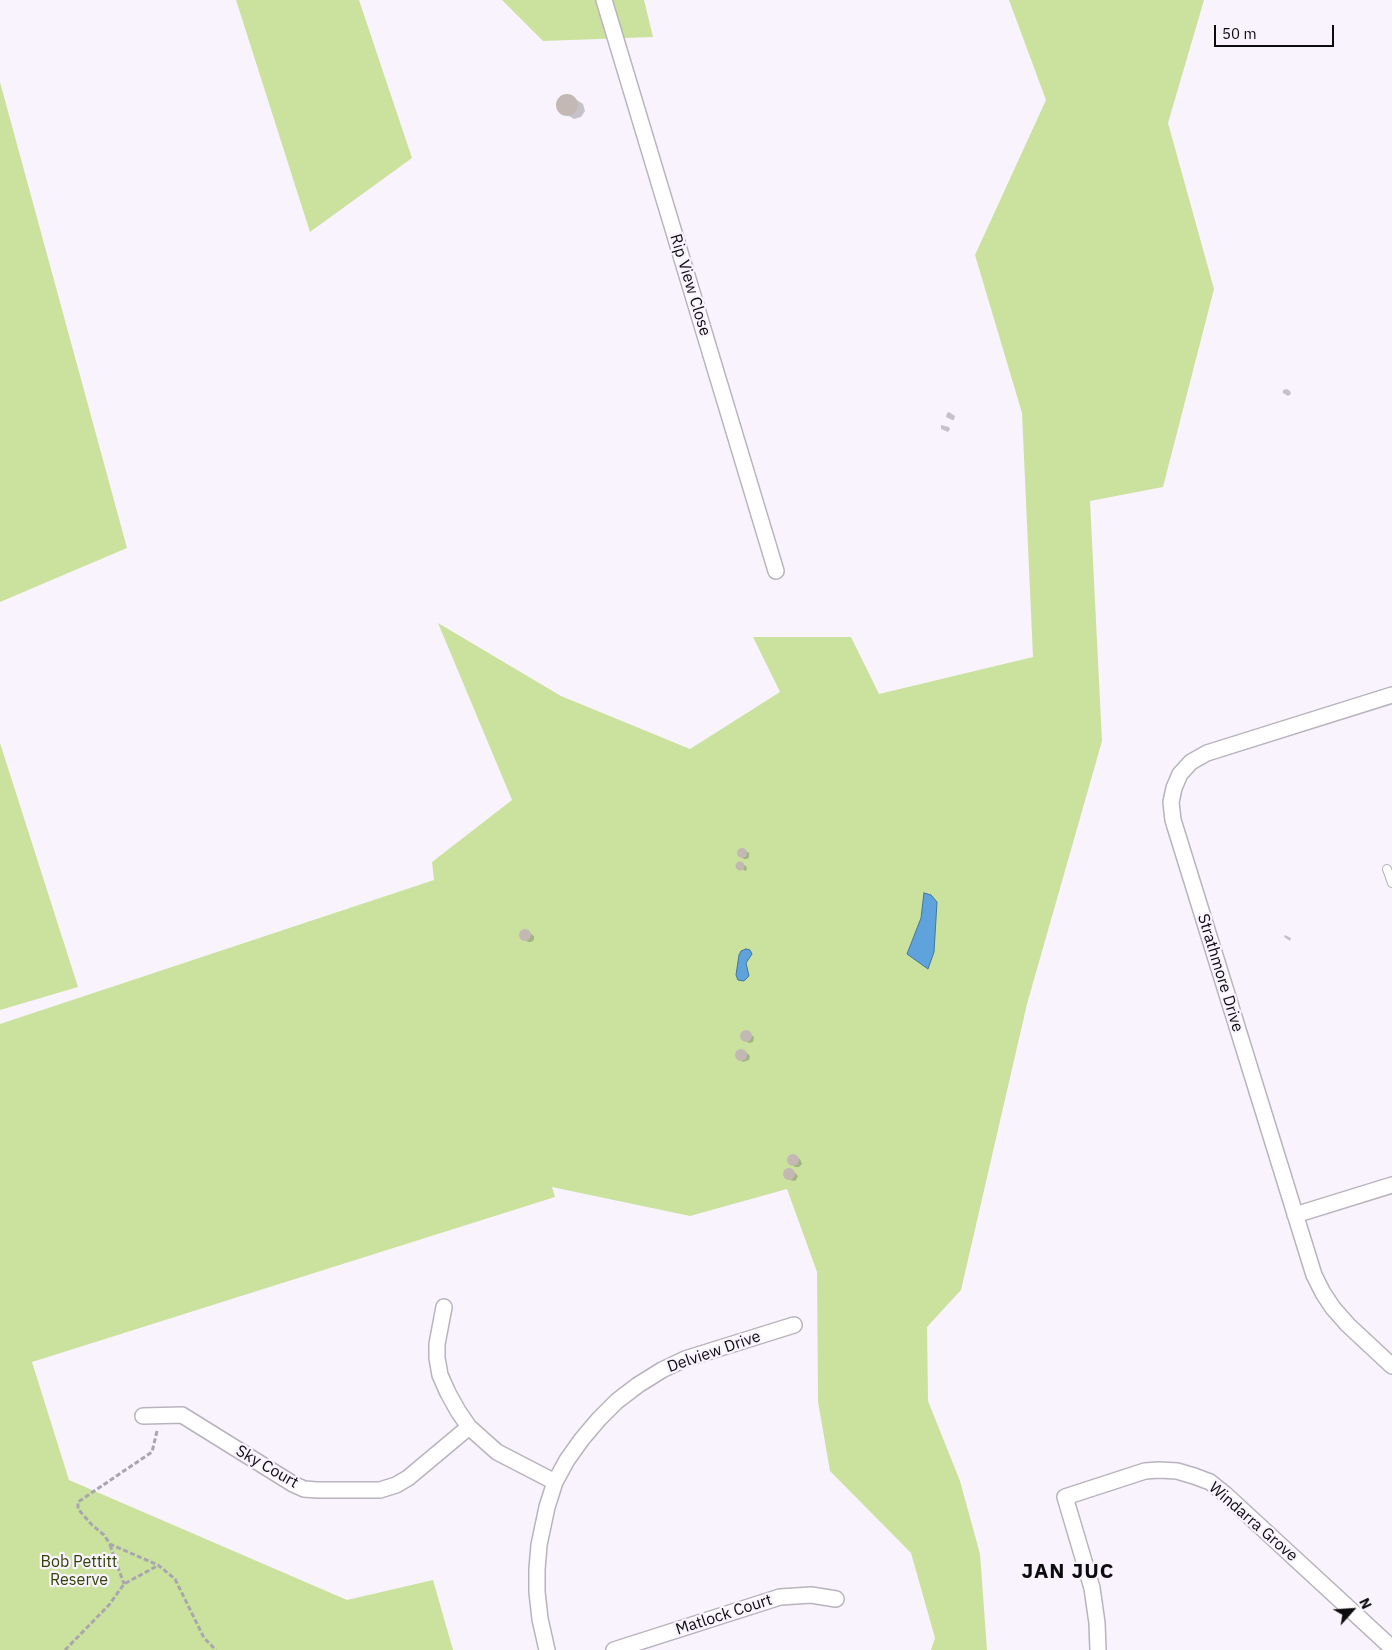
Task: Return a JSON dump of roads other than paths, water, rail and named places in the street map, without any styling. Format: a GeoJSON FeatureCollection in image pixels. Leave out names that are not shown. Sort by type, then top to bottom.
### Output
{"type":"FeatureCollection","features":[{"type":"Feature","properties":{"kind":"street","name":"Rip View Close"},"geometry":{"type":"LineString","coordinates":[[604,0],[776,571]]}},
{"type":"Feature","properties":{"kind":"street","name":"Strathmore Drive"},"geometry":{"type":"LineString","coordinates":[[1392,695],[1207,753],[1191,762],[1180,774],[1171,802],[1173,820],[1314,1275],[1323,1294],[1333,1308],[1348,1325],[1392,1366]]}},
{"type":"Feature","properties":{"kind":"street"},"geometry":{"type":"LineString","coordinates":[[1295,1215],[1392,1185]]}},
{"type":"Feature","properties":{"kind":"street"},"geometry":{"type":"LineString","coordinates":[[444,1307],[437,1344],[437,1358],[440,1375],[448,1394],[469,1427],[497,1452],[555,1482]]}},
{"type":"Feature","properties":{"kind":"street","name":"Delview Drive"},"geometry":{"type":"LineString","coordinates":[[547,1650],[540,1619],[536,1569],[542,1526],[555,1482],[567,1460],[582,1439],[617,1401],[662,1370],[685,1359],[794,1325]]}},
{"type":"Feature","properties":{"kind":"street","name":"Sky Court"},"geometry":{"type":"LineString","coordinates":[[143,1416],[182,1415],[293,1484],[304,1489],[317,1490],[380,1490],[396,1486],[469,1427]]}},
{"type":"Feature","properties":{"kind":"street","name":"Windarra Grove"},"geometry":{"type":"LineString","coordinates":[[1098,1650],[1097,1624],[1092,1588],[1065,1497],[1145,1471],[1158,1470],[1177,1471],[1210,1482],[1392,1648]]}},
{"type":"Feature","properties":{"kind":"street","name":"Matlock Court"},"geometry":{"type":"LineString","coordinates":[[614,1650],[780,1597],[811,1595],[836,1599]]}},
{"type":"Feature","properties":{"kind":"lane"},"geometry":{"type":"LineString","coordinates":[[1388,869],[1392,883]]}},
{"type":"Feature","properties":{"kind":"water"},"geometry":{"type":"Polygon","coordinates":[[[924,893],[931,895],[937,902],[934,952],[928,969],[907,954],[921,918],[924,893]]]}},
{"type":"Feature","properties":{"kind":"water"},"geometry":{"type":"Polygon","coordinates":[[[750,950],[752,954],[746,963],[749,976],[744,981],[738,980],[736,975],[739,955],[741,951],[750,950]]]}},
{"type":"Feature","properties":{"kind":"district","name":"JAN JUC"},"geometry":{"type":"Point","coordinates":[1068,1572]}},
{"type":"Feature","properties":{"kind":"park label","name":"Bob Pettitt Reserve"},"geometry":{"type":"Point","coordinates":[79,1571]}}]}
